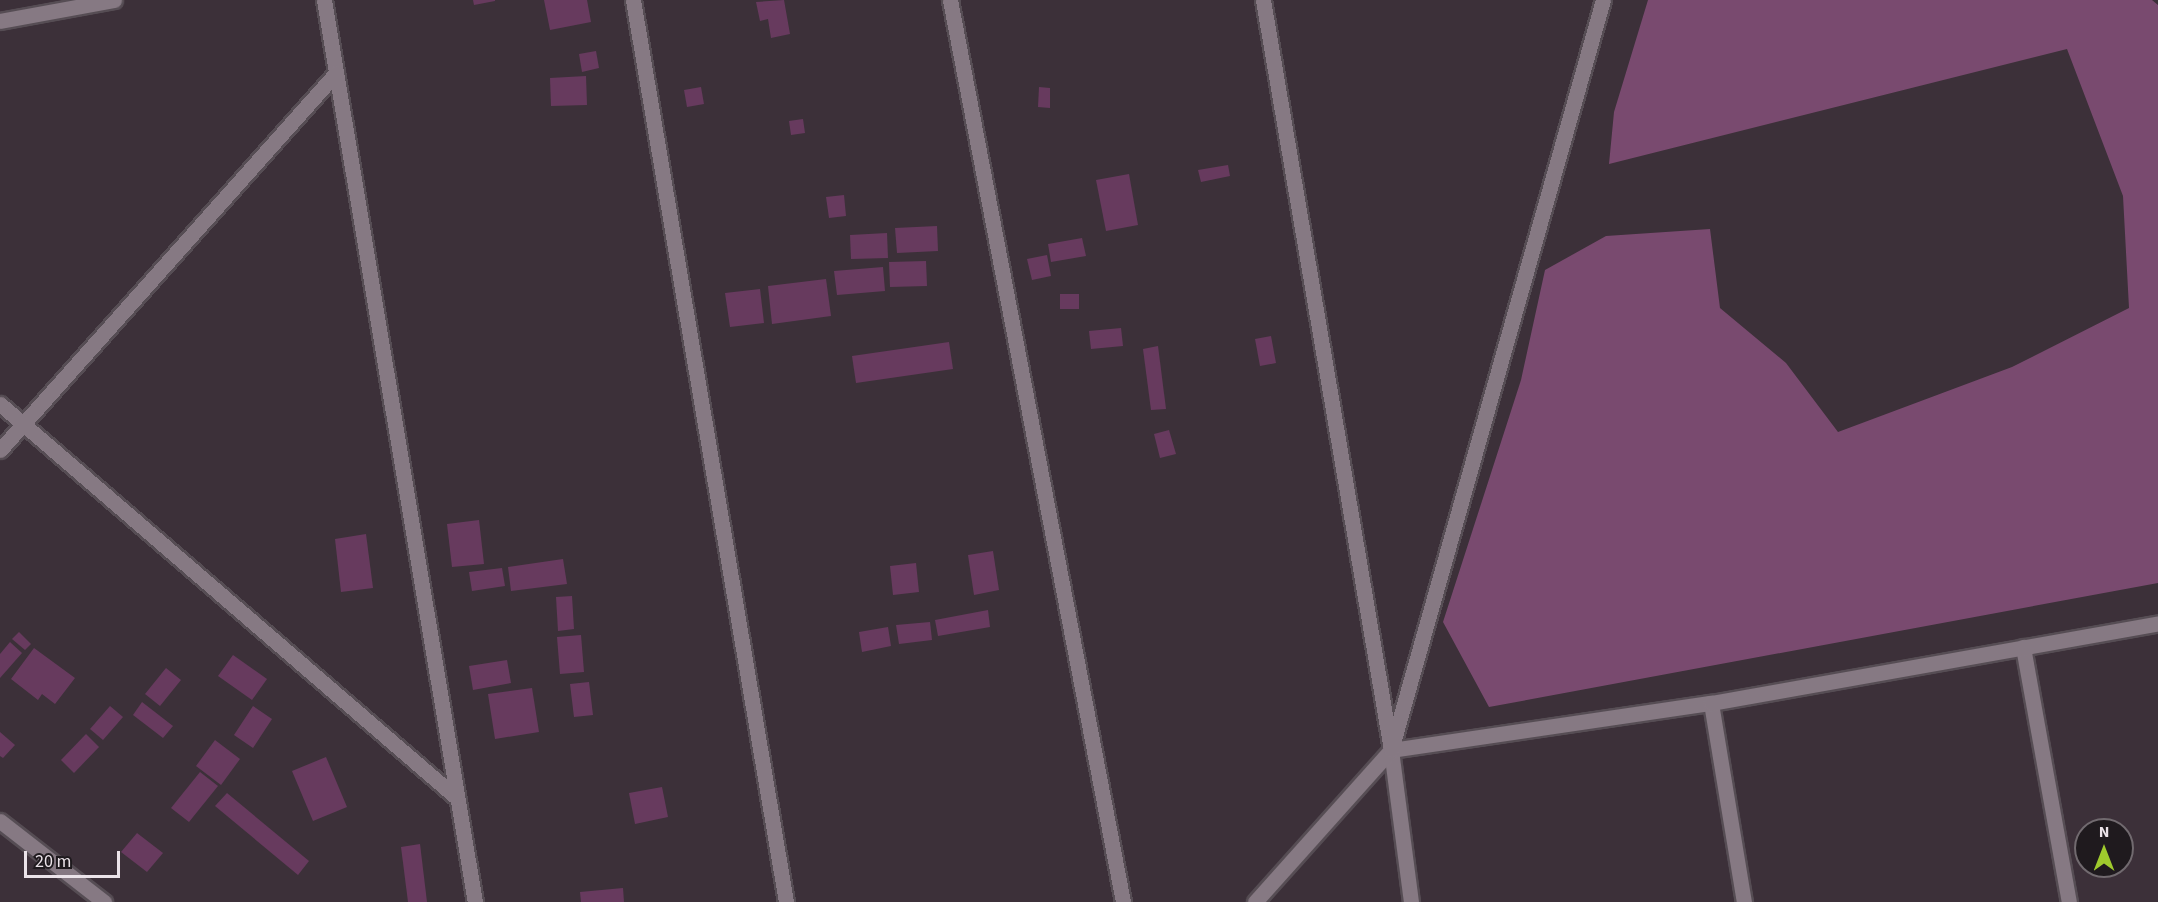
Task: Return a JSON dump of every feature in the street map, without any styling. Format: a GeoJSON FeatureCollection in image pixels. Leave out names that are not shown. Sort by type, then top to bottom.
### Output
{"type":"FeatureCollection","features":[{"type":"Feature","properties":{"kind":"street"},"geometry":{"type":"LineString","coordinates":[[0,21],[114,0]]}},
{"type":"Feature","properties":{"kind":"street"},"geometry":{"type":"LineString","coordinates":[[324,0],[475,902]]}},
{"type":"Feature","properties":{"kind":"street"},"geometry":{"type":"LineString","coordinates":[[633,0],[786,902]]}},
{"type":"Feature","properties":{"kind":"street"},"geometry":{"type":"LineString","coordinates":[[950,0],[1123,902]]}},
{"type":"Feature","properties":{"kind":"street"},"geometry":{"type":"LineString","coordinates":[[1263,0],[1391,750],[1411,902]]}},
{"type":"Feature","properties":{"kind":"street"},"geometry":{"type":"LineString","coordinates":[[1255,902],[1391,750],[1603,0]]}},
{"type":"Feature","properties":{"kind":"street"},"geometry":{"type":"LineString","coordinates":[[0,450],[336,73]]}},
{"type":"Feature","properties":{"kind":"street"},"geometry":{"type":"LineString","coordinates":[[0,404],[457,798]]}},
{"type":"Feature","properties":{"kind":"street"},"geometry":{"type":"LineString","coordinates":[[1391,750],[1711,703],[2158,623]]}},
{"type":"Feature","properties":{"kind":"street"},"geometry":{"type":"LineString","coordinates":[[2024,647],[2069,902]]}},
{"type":"Feature","properties":{"kind":"street"},"geometry":{"type":"LineString","coordinates":[[1711,703],[1744,902]]}},
{"type":"Feature","properties":{"kind":"street"},"geometry":{"type":"LineString","coordinates":[[0,821],[104,902]]}},
{"type":"Feature","properties":{"kind":"shaded area"},"geometry":{"type":"Polygon","coordinates":[[[1648,0],[2152,0],[2158,5],[2158,583],[1489,707],[1443,622],[1521,380],[1545,270],[1606,236],[1710,229],[1720,308],[1786,363],[1838,432],[2012,367],[2129,308],[2123,196],[2067,49],[1609,164],[1614,112],[1648,0]]]}},
{"type":"Feature","properties":{"kind":"building"},"geometry":{"type":"Polygon","coordinates":[[[473,0],[495,0],[495,1],[474,5],[473,0]]]}},
{"type":"Feature","properties":{"kind":"building"},"geometry":{"type":"Polygon","coordinates":[[[544,0],[587,0],[591,22],[550,30],[544,0]]]}},
{"type":"Feature","properties":{"kind":"building"},"geometry":{"type":"Polygon","coordinates":[[[784,0],[790,34],[771,38],[768,19],[760,21],[756,2],[784,0]]]}},
{"type":"Feature","properties":{"kind":"building"},"geometry":{"type":"Polygon","coordinates":[[[596,51],[599,68],[582,72],[579,54],[596,51]]]}},
{"type":"Feature","properties":{"kind":"building"},"geometry":{"type":"Polygon","coordinates":[[[586,76],[587,105],[551,106],[550,78],[586,76]]]}},
{"type":"Feature","properties":{"kind":"building"},"geometry":{"type":"Polygon","coordinates":[[[701,87],[704,104],[687,107],[684,90],[701,87]]]}},
{"type":"Feature","properties":{"kind":"building"},"geometry":{"type":"Polygon","coordinates":[[[1039,87],[1050,88],[1050,108],[1038,107],[1039,87]]]}},
{"type":"Feature","properties":{"kind":"building"},"geometry":{"type":"Polygon","coordinates":[[[803,119],[805,133],[791,135],[789,121],[803,119]]]}},
{"type":"Feature","properties":{"kind":"building"},"geometry":{"type":"Polygon","coordinates":[[[1228,165],[1230,176],[1201,182],[1198,170],[1228,165]]]}},
{"type":"Feature","properties":{"kind":"building"},"geometry":{"type":"Polygon","coordinates":[[[1129,174],[1138,225],[1106,231],[1096,180],[1129,174]]]}},
{"type":"Feature","properties":{"kind":"building"},"geometry":{"type":"Polygon","coordinates":[[[844,195],[846,216],[829,218],[826,197],[844,195]]]}},
{"type":"Feature","properties":{"kind":"building"},"geometry":{"type":"Polygon","coordinates":[[[937,226],[938,251],[897,253],[895,228],[937,226]]]}},
{"type":"Feature","properties":{"kind":"building"},"geometry":{"type":"Polygon","coordinates":[[[887,233],[888,258],[851,259],[850,235],[887,233]]]}},
{"type":"Feature","properties":{"kind":"building"},"geometry":{"type":"Polygon","coordinates":[[[1082,238],[1086,256],[1051,262],[1048,244],[1082,238]]]}},
{"type":"Feature","properties":{"kind":"building"},"geometry":{"type":"Polygon","coordinates":[[[1047,255],[1051,276],[1032,280],[1027,259],[1047,255]]]}},
{"type":"Feature","properties":{"kind":"building"},"geometry":{"type":"Polygon","coordinates":[[[926,261],[927,286],[890,287],[889,262],[926,261]]]}},
{"type":"Feature","properties":{"kind":"building"},"geometry":{"type":"Polygon","coordinates":[[[883,267],[885,291],[837,295],[834,271],[883,267]]]}},
{"type":"Feature","properties":{"kind":"building"},"geometry":{"type":"Polygon","coordinates":[[[826,279],[831,316],[772,324],[768,286],[826,279]]]}},
{"type":"Feature","properties":{"kind":"building"},"geometry":{"type":"Polygon","coordinates":[[[760,289],[764,323],[730,327],[725,293],[760,289]]]}},
{"type":"Feature","properties":{"kind":"building"},"geometry":{"type":"Polygon","coordinates":[[[1060,294],[1079,294],[1079,309],[1060,309],[1060,294]]]}},
{"type":"Feature","properties":{"kind":"building"},"geometry":{"type":"Polygon","coordinates":[[[1121,328],[1123,346],[1091,349],[1089,331],[1121,328]]]}},
{"type":"Feature","properties":{"kind":"building"},"geometry":{"type":"Polygon","coordinates":[[[1271,336],[1276,363],[1260,366],[1255,339],[1271,336]]]}},
{"type":"Feature","properties":{"kind":"building"},"geometry":{"type":"Polygon","coordinates":[[[949,342],[953,369],[856,383],[852,356],[949,342]]]}},
{"type":"Feature","properties":{"kind":"building"},"geometry":{"type":"Polygon","coordinates":[[[1158,346],[1166,409],[1151,410],[1143,349],[1158,346]]]}},
{"type":"Feature","properties":{"kind":"building"},"geometry":{"type":"Polygon","coordinates":[[[1169,430],[1176,454],[1160,458],[1154,434],[1169,430]]]}},
{"type":"Feature","properties":{"kind":"building"},"geometry":{"type":"Polygon","coordinates":[[[479,520],[484,564],[452,567],[447,524],[479,520]]]}},
{"type":"Feature","properties":{"kind":"building"},"geometry":{"type":"Polygon","coordinates":[[[366,534],[373,588],[341,592],[335,539],[366,534]]]}},
{"type":"Feature","properties":{"kind":"building"},"geometry":{"type":"Polygon","coordinates":[[[993,551],[999,590],[974,595],[968,555],[993,551]]]}},
{"type":"Feature","properties":{"kind":"building"},"geometry":{"type":"Polygon","coordinates":[[[563,559],[567,584],[511,591],[508,567],[563,559]]]}},
{"type":"Feature","properties":{"kind":"building"},"geometry":{"type":"Polygon","coordinates":[[[916,563],[919,592],[893,595],[890,566],[916,563]]]}},
{"type":"Feature","properties":{"kind":"building"},"geometry":{"type":"Polygon","coordinates":[[[502,568],[505,586],[472,591],[469,572],[502,568]]]}},
{"type":"Feature","properties":{"kind":"building"},"geometry":{"type":"Polygon","coordinates":[[[572,596],[574,629],[558,631],[556,597],[572,596]]]}},
{"type":"Feature","properties":{"kind":"building"},"geometry":{"type":"Polygon","coordinates":[[[988,610],[990,627],[938,636],[935,620],[988,610]]]}},
{"type":"Feature","properties":{"kind":"building"},"geometry":{"type":"Polygon","coordinates":[[[930,622],[932,640],[899,644],[896,625],[930,622]]]}},
{"type":"Feature","properties":{"kind":"building"},"geometry":{"type":"Polygon","coordinates":[[[888,627],[891,646],[862,652],[859,632],[888,627]]]}},
{"type":"Feature","properties":{"kind":"building"},"geometry":{"type":"Polygon","coordinates":[[[19,632],[31,644],[25,650],[12,639],[19,632]]]}},
{"type":"Feature","properties":{"kind":"building"},"geometry":{"type":"Polygon","coordinates":[[[581,635],[584,672],[560,674],[557,637],[581,635]]]}},
{"type":"Feature","properties":{"kind":"building"},"geometry":{"type":"Polygon","coordinates":[[[10,642],[22,653],[0,678],[0,654],[10,642]]]}},
{"type":"Feature","properties":{"kind":"building"},"geometry":{"type":"Polygon","coordinates":[[[34,648],[75,678],[55,704],[42,694],[38,700],[11,679],[34,648]]]}},
{"type":"Feature","properties":{"kind":"building"},"geometry":{"type":"Polygon","coordinates":[[[233,655],[267,679],[252,700],[218,676],[233,655]]]}},
{"type":"Feature","properties":{"kind":"building"},"geometry":{"type":"Polygon","coordinates":[[[507,660],[511,683],[473,690],[469,666],[507,660]]]}},
{"type":"Feature","properties":{"kind":"building"},"geometry":{"type":"Polygon","coordinates":[[[166,668],[181,680],[160,706],[145,694],[166,668]]]}},
{"type":"Feature","properties":{"kind":"building"},"geometry":{"type":"Polygon","coordinates":[[[589,682],[593,715],[574,717],[570,684],[589,682]]]}},
{"type":"Feature","properties":{"kind":"building"},"geometry":{"type":"Polygon","coordinates":[[[532,688],[539,732],[495,739],[488,694],[532,688]]]}},
{"type":"Feature","properties":{"kind":"building"},"geometry":{"type":"Polygon","coordinates":[[[142,702],[173,726],[163,738],[133,715],[142,702]]]}},
{"type":"Feature","properties":{"kind":"building"},"geometry":{"type":"Polygon","coordinates":[[[110,706],[123,717],[103,740],[90,729],[110,706]]]}},
{"type":"Feature","properties":{"kind":"building"},"geometry":{"type":"Polygon","coordinates":[[[253,706],[272,719],[253,748],[234,735],[253,706]]]}},
{"type":"Feature","properties":{"kind":"building"},"geometry":{"type":"Polygon","coordinates":[[[0,732],[15,745],[3,758],[0,756],[0,732]]]}},
{"type":"Feature","properties":{"kind":"building"},"geometry":{"type":"Polygon","coordinates":[[[86,734],[99,747],[74,773],[61,760],[86,734]]]}},
{"type":"Feature","properties":{"kind":"building"},"geometry":{"type":"Polygon","coordinates":[[[215,740],[240,759],[221,785],[196,766],[215,740]]]}},
{"type":"Feature","properties":{"kind":"building"},"geometry":{"type":"Polygon","coordinates":[[[326,757],[347,807],[313,821],[292,771],[326,757]]]}},
{"type":"Feature","properties":{"kind":"building"},"geometry":{"type":"Polygon","coordinates":[[[200,772],[218,786],[189,822],[171,808],[200,772]]]}},
{"type":"Feature","properties":{"kind":"building"},"geometry":{"type":"Polygon","coordinates":[[[662,787],[668,817],[635,824],[629,793],[662,787]]]}},
{"type":"Feature","properties":{"kind":"building"},"geometry":{"type":"Polygon","coordinates":[[[227,793],[309,861],[298,875],[215,806],[227,793]]]}},
{"type":"Feature","properties":{"kind":"building"},"geometry":{"type":"Polygon","coordinates":[[[137,833],[163,853],[147,872],[121,852],[137,833]]]}},
{"type":"Feature","properties":{"kind":"building"},"geometry":{"type":"Polygon","coordinates":[[[420,844],[427,902],[408,902],[401,847],[420,844]]]}},
{"type":"Feature","properties":{"kind":"building"},"geometry":{"type":"Polygon","coordinates":[[[623,888],[624,902],[581,902],[580,892],[623,888]]]}}]}
